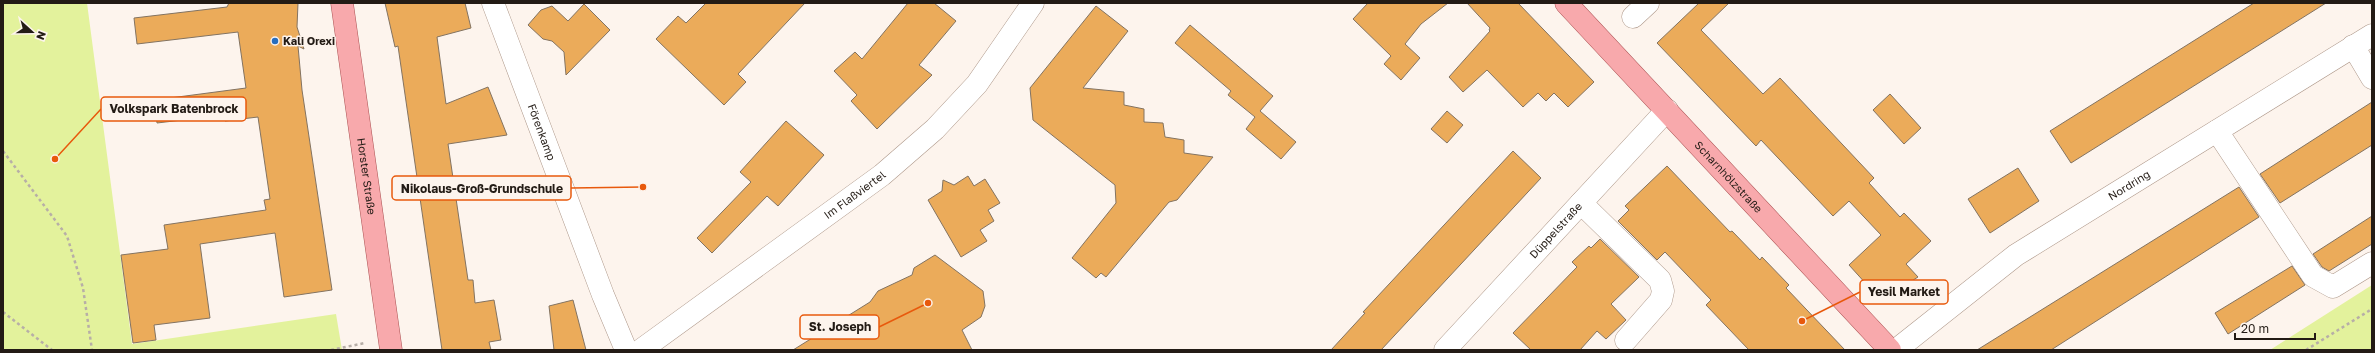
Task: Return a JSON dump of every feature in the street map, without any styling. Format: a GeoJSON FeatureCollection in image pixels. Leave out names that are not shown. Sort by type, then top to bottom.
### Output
{"type":"FeatureCollection","features":[{"type":"Feature","properties":{"kind":"main road","name":"Horster Straße"},"geometry":{"type":"LineString","coordinates":[[342,3],[390,344]]}},
{"type":"Feature","properties":{"kind":"main road","name":"Scharnhölzstraße"},"geometry":{"type":"LineString","coordinates":[[1566,3],[1890,350]]}},
{"type":"Feature","properties":{"kind":"street","name":"Förenkamp"},"geometry":{"type":"LineString","coordinates":[[493,3],[600,288],[626,350]]}},
{"type":"Feature","properties":{"kind":"street","name":"Im Flaßviertel"},"geometry":{"type":"LineString","coordinates":[[641,350],[882,175],[935,129],[977,84],[1034,3]]}},
{"type":"Feature","properties":{"kind":"street","name":"Nordring"},"geometry":{"type":"LineString","coordinates":[[1896,350],[2016,255],[2372,35]]}},
{"type":"Feature","properties":{"kind":"street"},"geometry":{"type":"LineString","coordinates":[[2353,46],[2372,78]]}},
{"type":"Feature","properties":{"kind":"street","name":"Düppelstraße"},"geometry":{"type":"LineString","coordinates":[[1444,350],[1667,110]]}},
{"type":"Feature","properties":{"kind":"street"},"geometry":{"type":"LineString","coordinates":[[2217,131],[2313,276],[2333,287],[2372,263]]}},
{"type":"Feature","properties":{"kind":"street"},"geometry":{"type":"LineString","coordinates":[[1581,203],[1660,280],[1663,291],[1662,300],[1626,340]]}},
{"type":"Feature","properties":{"kind":"path"},"geometry":{"type":"LineString","coordinates":[[3,151],[67,236],[83,288],[92,350]]}},
{"type":"Feature","properties":{"kind":"path"},"geometry":{"type":"LineString","coordinates":[[2306,350],[2372,309]]}},
{"type":"Feature","properties":{"kind":"path"},"geometry":{"type":"LineString","coordinates":[[3,312],[52,350]]}},
{"type":"Feature","properties":{"kind":"path"},"geometry":{"type":"LineString","coordinates":[[331,350],[390,344]]}},
{"type":"Feature","properties":{"kind":"green space"},"geometry":{"type":"Polygon","coordinates":[[[3,3],[87,3],[132,344],[336,314],[342,350],[3,350],[3,3]]]}},
{"type":"Feature","properties":{"kind":"green space"},"geometry":{"type":"Polygon","coordinates":[[[2372,285],[2372,350],[2270,350],[2372,285]]]}},
{"type":"Feature","properties":{"kind":"building"},"geometry":{"type":"Polygon","coordinates":[[[229,3],[298,3],[297,27],[304,49],[298,46],[302,90],[332,290],[284,297],[275,233],[200,244],[210,318],[154,325],[156,340],[133,343],[121,255],[168,249],[164,225],[266,210],[264,200],[270,199],[258,117],[225,121],[224,115],[157,123],[155,100],[246,88],[238,32],[137,44],[134,18],[227,7],[229,3]]]}},
{"type":"Feature","properties":{"kind":"building"},"geometry":{"type":"Polygon","coordinates":[[[385,3],[465,3],[471,28],[437,37],[446,104],[488,87],[507,135],[448,144],[468,280],[473,280],[475,303],[494,300],[501,340],[489,342],[491,350],[442,350],[398,46],[395,47],[385,3]]]}},
{"type":"Feature","properties":{"kind":"building"},"geometry":{"type":"Polygon","coordinates":[[[706,3],[805,3],[738,74],[746,82],[724,105],[656,39],[678,16],[686,23],[706,3]]]}},
{"type":"Feature","properties":{"kind":"building"},"geometry":{"type":"Polygon","coordinates":[[[908,3],[934,3],[956,21],[919,65],[932,75],[877,129],[851,101],[857,95],[834,71],[855,52],[862,59],[908,3]]]}},
{"type":"Feature","properties":{"kind":"building"},"geometry":{"type":"Polygon","coordinates":[[[1368,3],[1448,3],[1421,24],[1405,44],[1420,58],[1401,80],[1384,64],[1391,56],[1353,19],[1368,3]]]}},
{"type":"Feature","properties":{"kind":"building"},"geometry":{"type":"Polygon","coordinates":[[[1467,3],[1518,3],[1594,82],[1568,107],[1554,93],[1546,101],[1538,93],[1523,107],[1487,70],[1463,92],[1449,77],[1490,31],[1490,28],[1467,3]]]}},
{"type":"Feature","properties":{"kind":"building"},"geometry":{"type":"Polygon","coordinates":[[[1699,3],[1729,3],[1701,30],[1763,94],[1780,78],[1874,178],[1869,183],[1900,217],[1904,213],[1931,241],[1906,264],[1918,277],[1880,301],[1874,285],[1868,286],[1849,265],[1881,235],[1849,201],[1833,216],[1761,140],[1756,146],[1657,43],[1699,3]]]}},
{"type":"Feature","properties":{"kind":"building"},"geometry":{"type":"Polygon","coordinates":[[[2254,3],[2326,3],[2071,163],[2050,131],[2254,3]]]}},
{"type":"Feature","properties":{"kind":"building"},"geometry":{"type":"Polygon","coordinates":[[[584,4],[610,30],[566,75],[564,52],[552,41],[543,39],[528,25],[541,10],[552,6],[568,21],[584,4]]]}},
{"type":"Feature","properties":{"kind":"building"},"geometry":{"type":"Polygon","coordinates":[[[1096,6],[1128,31],[1083,88],[1124,92],[1124,105],[1144,109],[1144,122],[1163,123],[1165,137],[1184,140],[1184,153],[1213,157],[1177,200],[1169,202],[1106,277],[1101,273],[1096,278],[1072,258],[1116,203],[1115,185],[1033,120],[1030,88],[1096,6]]]}},
{"type":"Feature","properties":{"kind":"building"},"geometry":{"type":"Polygon","coordinates":[[[1190,25],[1273,96],[1260,111],[1296,142],[1281,159],[1246,129],[1255,117],[1228,95],[1231,91],[1175,43],[1190,25]]]}},
{"type":"Feature","properties":{"kind":"building"},"geometry":{"type":"Polygon","coordinates":[[[1890,94],[1921,128],[1904,144],[1873,110],[1890,94]]]}},
{"type":"Feature","properties":{"kind":"building"},"geometry":{"type":"Polygon","coordinates":[[[2372,102],[2372,145],[2280,203],[2260,174],[2372,102]]]}},
{"type":"Feature","properties":{"kind":"building"},"geometry":{"type":"Polygon","coordinates":[[[1447,111],[1463,125],[1447,143],[1431,129],[1447,111]]]}},
{"type":"Feature","properties":{"kind":"building"},"geometry":{"type":"Polygon","coordinates":[[[786,121],[824,155],[778,206],[767,196],[712,253],[697,238],[751,182],[740,172],[786,121]]]}},
{"type":"Feature","properties":{"kind":"building"},"geometry":{"type":"Polygon","coordinates":[[[1513,151],[1541,178],[1381,350],[1331,350],[1365,313],[1363,312],[1513,151]]]}},
{"type":"Feature","properties":{"kind":"building"},"geometry":{"type":"Polygon","coordinates":[[[1667,166],[1730,232],[1732,231],[1760,260],[1762,257],[1789,285],[1786,288],[1845,350],[1749,350],[1706,305],[1711,300],[1665,252],[1657,260],[1618,221],[1629,210],[1625,206],[1667,166]]]}},
{"type":"Feature","properties":{"kind":"building"},"geometry":{"type":"Polygon","coordinates":[[[2018,168],[2039,201],[1990,233],[1968,199],[2018,168]]]}},
{"type":"Feature","properties":{"kind":"building"},"geometry":{"type":"Polygon","coordinates":[[[968,176],[974,186],[985,179],[1000,203],[988,210],[994,221],[980,230],[987,241],[961,257],[928,200],[942,191],[943,180],[954,185],[968,176]]]}},
{"type":"Feature","properties":{"kind":"building"},"geometry":{"type":"Polygon","coordinates":[[[2239,187],[2259,217],[2051,350],[1977,350],[2239,187]]]}},
{"type":"Feature","properties":{"kind":"building"},"geometry":{"type":"Polygon","coordinates":[[[2372,216],[2372,244],[2329,271],[2322,267],[2313,254],[2372,216]]]}},
{"type":"Feature","properties":{"kind":"building"},"geometry":{"type":"Polygon","coordinates":[[[1600,239],[1639,277],[1611,304],[1626,320],[1606,339],[1597,331],[1580,350],[1531,350],[1513,333],[1577,267],[1572,262],[1589,246],[1591,248],[1600,239]]]}},
{"type":"Feature","properties":{"kind":"building"},"geometry":{"type":"Polygon","coordinates":[[[935,255],[983,291],[985,306],[981,317],[962,330],[972,350],[793,350],[870,302],[878,291],[912,275],[914,268],[935,255]]]}},
{"type":"Feature","properties":{"kind":"building"},"geometry":{"type":"Polygon","coordinates":[[[2292,266],[2305,285],[2228,334],[2215,313],[2292,266]]]}},
{"type":"Feature","properties":{"kind":"building"},"geometry":{"type":"Polygon","coordinates":[[[573,300],[586,350],[554,350],[549,306],[573,300]]]}},
{"type":"Feature","properties":{"kind":"place","name":"Kali Orexi"},"geometry":{"type":"Point","coordinates":[275,41]}},
{"type":"Feature","properties":{"kind":"place","name":"Volkspark Batenbrock"},"geometry":{"type":"Point","coordinates":[55,159]}},
{"type":"Feature","properties":{"kind":"place","name":"Nikolaus-Groß-Grundschule"},"geometry":{"type":"Point","coordinates":[643,187]}},
{"type":"Feature","properties":{"kind":"place","name":"St. Joseph"},"geometry":{"type":"Point","coordinates":[928,303]}},
{"type":"Feature","properties":{"kind":"place","name":"Yesil Market"},"geometry":{"type":"Point","coordinates":[1802,321]}}]}
